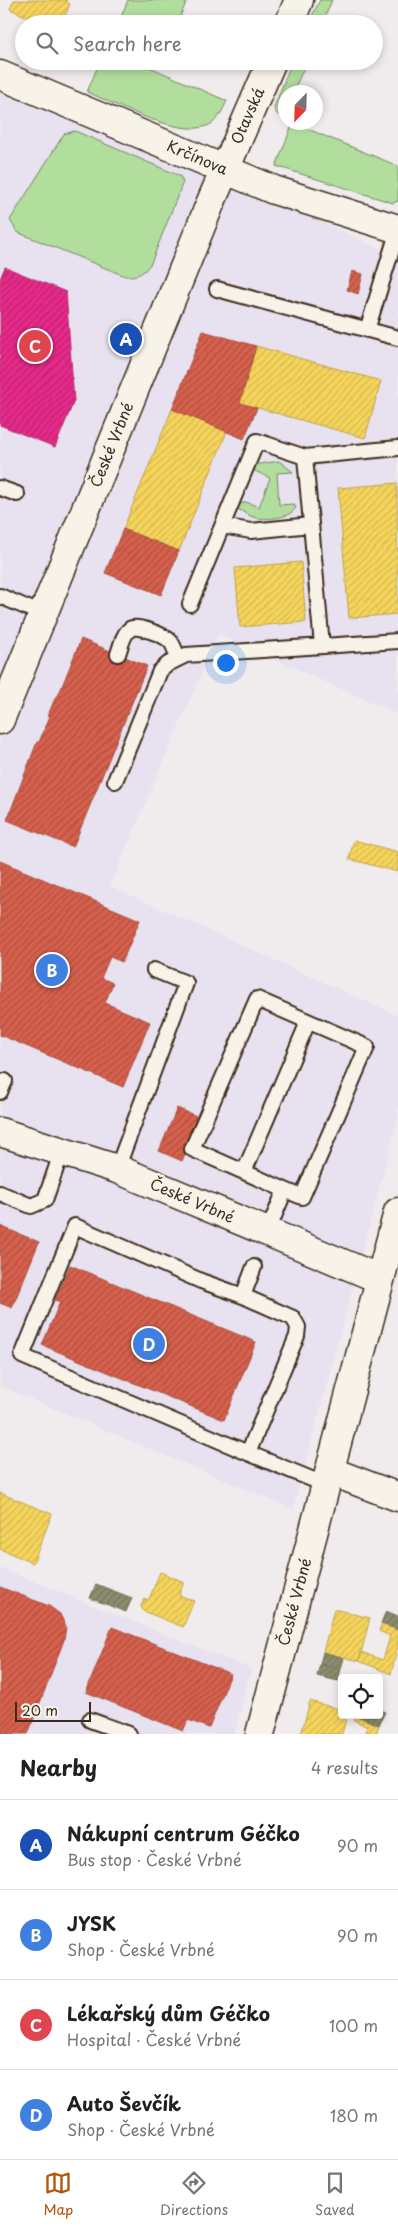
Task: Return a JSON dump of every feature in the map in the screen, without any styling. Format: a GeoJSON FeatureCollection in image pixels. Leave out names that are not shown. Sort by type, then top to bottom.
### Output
{"type":"FeatureCollection","features":[{"type":"Feature","properties":{"kind":"street"},"geometry":{"type":"LineString","coordinates":[[293,15],[299,0]]}},
{"type":"Feature","properties":{"kind":"street","name":"Otavská"},"geometry":{"type":"LineString","coordinates":[[224,170],[268,70]]}},
{"type":"Feature","properties":{"kind":"street","name":"Krčínova"},"geometry":{"type":"LineString","coordinates":[[0,75],[274,190],[398,230]]}},
{"type":"Feature","properties":{"kind":"street","name":"České Vrbné"},"geometry":{"type":"LineString","coordinates":[[0,720],[224,170]]}},
{"type":"Feature","properties":{"kind":"street","name":"České Vrbné"},"geometry":{"type":"LineString","coordinates":[[0,1132],[117,1169],[380,1279]]}},
{"type":"Feature","properties":{"kind":"street","name":"České Vrbné"},"geometry":{"type":"LineString","coordinates":[[260,1734],[398,1212]]}},
{"type":"Feature","properties":{"kind":"street"},"geometry":{"type":"LineString","coordinates":[[328,1478],[398,1497]]}},
{"type":"Feature","properties":{"kind":"lane"},"geometry":{"type":"LineString","coordinates":[[367,330],[398,230]]}},
{"type":"Feature","properties":{"kind":"lane"},"geometry":{"type":"LineString","coordinates":[[217,289],[398,338]]}},
{"type":"Feature","properties":{"kind":"lane"},"geometry":{"type":"LineString","coordinates":[[190,604],[257,441],[305,457],[398,448]]}},
{"type":"Feature","properties":{"kind":"lane"},"geometry":{"type":"LineString","coordinates":[[305,457],[322,646]]}},
{"type":"Feature","properties":{"kind":"lane"},"geometry":{"type":"LineString","coordinates":[[0,488],[16,494]]}},
{"type":"Feature","properties":{"kind":"lane"},"geometry":{"type":"LineString","coordinates":[[222,526],[251,531],[312,526]]}},
{"type":"Feature","properties":{"kind":"lane"},"geometry":{"type":"LineString","coordinates":[[0,596],[42,614]]}},
{"type":"Feature","properties":{"kind":"lane"},"geometry":{"type":"LineString","coordinates":[[118,654],[127,631],[132,627],[139,626],[168,638],[178,659]]}},
{"type":"Feature","properties":{"kind":"lane"},"geometry":{"type":"LineString","coordinates":[[115,781],[160,672],[168,664],[186,655],[398,641]]}},
{"type":"Feature","properties":{"kind":"lane"},"geometry":{"type":"LineString","coordinates":[[117,1169],[186,983],[154,970]]}},
{"type":"Feature","properties":{"kind":"lane"},"geometry":{"type":"LineString","coordinates":[[257,999],[308,1022],[367,1047],[302,1197],[192,1149],[257,999]]}},
{"type":"Feature","properties":{"kind":"lane"},"geometry":{"type":"LineString","coordinates":[[244,1172],[308,1022]]}},
{"type":"Feature","properties":{"kind":"lane"},"geometry":{"type":"LineString","coordinates":[[0,1193],[31,1206],[45,1200],[62,1151]]}},
{"type":"Feature","properties":{"kind":"lane"},"geometry":{"type":"LineString","coordinates":[[268,1233],[285,1190]]}},
{"type":"Feature","properties":{"kind":"lane"},"geometry":{"type":"LineString","coordinates":[[248,1453],[297,1336],[298,1327],[293,1318],[243,1296],[201,1281],[75,1226],[22,1356],[248,1453],[328,1478]]}},
{"type":"Feature","properties":{"kind":"lane"},"geometry":{"type":"LineString","coordinates":[[243,1296],[254,1267]]}},
{"type":"Feature","properties":{"kind":"lane"},"geometry":{"type":"LineString","coordinates":[[90,1720],[129,1734]]}},
{"type":"Feature","properties":{"kind":"shaded area"},"geometry":{"type":"Polygon","coordinates":[[[0,76],[398,257],[398,714],[218,634],[110,886],[398,1016],[398,1118],[293,1509],[0,1386],[0,76]]]}},
{"type":"Feature","properties":{"kind":"shaded area"},"geometry":{"type":"Polygon","coordinates":[[[0,1568],[251,1669],[234,1734],[0,1734],[0,1568]]]}},
{"type":"Feature","properties":{"kind":"green space"},"geometry":{"type":"Polygon","coordinates":[[[128,0],[187,0],[181,15],[122,15],[128,0]]]}},
{"type":"Feature","properties":{"kind":"green space"},"geometry":{"type":"Polygon","coordinates":[[[320,0],[332,0],[326,15],[312,15],[320,0]]]}},
{"type":"Feature","properties":{"kind":"green space"},"geometry":{"type":"Polygon","coordinates":[[[96,70],[156,70],[227,101],[218,118],[209,125],[197,128],[165,124],[87,92],[96,70]]]}},
{"type":"Feature","properties":{"kind":"green space"},"geometry":{"type":"Polygon","coordinates":[[[289,70],[303,70],[296,85],[283,85],[289,70]]]}},
{"type":"Feature","properties":{"kind":"green space"},"geometry":{"type":"Polygon","coordinates":[[[278,98],[278,114],[274,108],[278,98]]]}},
{"type":"Feature","properties":{"kind":"green space"},"geometry":{"type":"Polygon","coordinates":[[[290,130],[310,130],[398,166],[398,201],[393,203],[276,166],[290,130]]]}},
{"type":"Feature","properties":{"kind":"green space"},"geometry":{"type":"Polygon","coordinates":[[[75,131],[180,176],[183,182],[151,263],[140,274],[125,276],[17,232],[10,220],[64,134],[75,131]]]}},
{"type":"Feature","properties":{"kind":"green space"},"geometry":{"type":"Polygon","coordinates":[[[279,461],[293,472],[277,473],[279,505],[293,504],[296,507],[294,511],[284,516],[261,519],[237,508],[238,505],[246,502],[259,507],[270,478],[253,470],[254,465],[279,461]]]}},
{"type":"Feature","properties":{"kind":"building: Homes"},"geometry":{"type":"Polygon","coordinates":[[[14,0],[67,0],[66,2],[70,4],[65,15],[23,15],[10,9],[14,0]]]}},
{"type":"Feature","properties":{"kind":"building: Homes"},"geometry":{"type":"Polygon","coordinates":[[[256,346],[381,381],[365,438],[240,403],[256,346]]]}},
{"type":"Feature","properties":{"kind":"building: Homes"},"geometry":{"type":"Polygon","coordinates":[[[172,409],[227,431],[179,551],[123,529],[172,409]]]}},
{"type":"Feature","properties":{"kind":"building: Homes"},"geometry":{"type":"Polygon","coordinates":[[[397,483],[398,614],[349,618],[338,488],[397,483]]]}},
{"type":"Feature","properties":{"kind":"building: Homes"},"geometry":{"type":"Polygon","coordinates":[[[301,562],[306,622],[240,627],[235,568],[301,562]]]}},
{"type":"Feature","properties":{"kind":"building: Homes"},"geometry":{"type":"Polygon","coordinates":[[[354,840],[398,852],[398,872],[349,859],[354,840]]]}},
{"type":"Feature","properties":{"kind":"building: Homes"},"geometry":{"type":"Polygon","coordinates":[[[0,1493],[52,1514],[33,1563],[0,1549],[0,1493]]]}},
{"type":"Feature","properties":{"kind":"building: Homes"},"geometry":{"type":"Polygon","coordinates":[[[160,1572],[184,1582],[179,1595],[194,1601],[183,1627],[143,1611],[141,1606],[144,1600],[149,1599],[160,1572]]]}},
{"type":"Feature","properties":{"kind":"building: Homes"},"geometry":{"type":"Polygon","coordinates":[[[334,1609],[370,1618],[359,1661],[323,1652],[334,1609]]]}},
{"type":"Feature","properties":{"kind":"building: Homes"},"geometry":{"type":"Polygon","coordinates":[[[382,1623],[398,1630],[398,1646],[391,1674],[359,1661],[361,1652],[383,1660],[390,1636],[379,1631],[382,1623]]]}},
{"type":"Feature","properties":{"kind":"building: Homes"},"geometry":{"type":"Polygon","coordinates":[[[310,1701],[338,1709],[338,1719],[346,1719],[342,1734],[301,1734],[310,1701]]]}},
{"type":"Feature","properties":{"kind":"building: Homes"},"geometry":{"type":"Polygon","coordinates":[[[364,1719],[379,1725],[376,1734],[366,1734],[367,1727],[354,1720],[364,1719]]]}},
{"type":"Feature","properties":{"kind":"building: Shops"},"geometry":{"type":"Polygon","coordinates":[[[352,271],[363,274],[358,294],[347,290],[352,271]]]}},
{"type":"Feature","properties":{"kind":"building: Shops"},"geometry":{"type":"Polygon","coordinates":[[[203,331],[256,346],[240,403],[257,408],[244,439],[172,409],[203,331]]]}},
{"type":"Feature","properties":{"kind":"building: Shops"},"geometry":{"type":"Polygon","coordinates":[[[123,529],[179,551],[161,595],[105,573],[123,529]]]}},
{"type":"Feature","properties":{"kind":"building: Shops"},"geometry":{"type":"Polygon","coordinates":[[[81,639],[147,666],[73,847],[7,820],[37,742],[39,742],[50,716],[48,715],[56,696],[58,696],[81,639]]]}},
{"type":"Feature","properties":{"kind":"building: Shops"},"geometry":{"type":"Polygon","coordinates":[[[0,861],[140,920],[122,962],[110,957],[101,978],[113,983],[105,1003],[150,1022],[123,1087],[0,1035],[0,861]]]}},
{"type":"Feature","properties":{"kind":"building: Shops"},"geometry":{"type":"Polygon","coordinates":[[[177,1108],[201,1118],[182,1161],[159,1151],[177,1108]]]}},
{"type":"Feature","properties":{"kind":"building: Shops"},"geometry":{"type":"Polygon","coordinates":[[[0,1226],[39,1242],[12,1308],[0,1303],[0,1226]]]}},
{"type":"Feature","properties":{"kind":"building: Shops"},"geometry":{"type":"Polygon","coordinates":[[[70,1265],[256,1342],[224,1420],[42,1345],[60,1302],[55,1300],[70,1265]]]}},
{"type":"Feature","properties":{"kind":"building: Shops"},"geometry":{"type":"Polygon","coordinates":[[[0,1587],[49,1606],[60,1614],[66,1627],[64,1640],[28,1734],[0,1734],[0,1587]]]}},
{"type":"Feature","properties":{"kind":"building: Shops"},"geometry":{"type":"Polygon","coordinates":[[[112,1627],[231,1674],[209,1728],[188,1720],[183,1731],[86,1692],[112,1627]]]}},
{"type":"Feature","properties":{"kind":"building: Health"},"geometry":{"type":"Polygon","coordinates":[[[5,267],[66,292],[74,401],[55,447],[0,425],[0,279],[5,267]]]}},
{"type":"Feature","properties":{"kind":"building: Industry"},"geometry":{"type":"Polygon","coordinates":[[[96,1584],[132,1598],[126,1612],[90,1598],[96,1584]]]}},
{"type":"Feature","properties":{"kind":"building: Industry"},"geometry":{"type":"Polygon","coordinates":[[[386,1611],[398,1616],[398,1630],[381,1623],[386,1611]]]}},
{"type":"Feature","properties":{"kind":"building: Industry"},"geometry":{"type":"Polygon","coordinates":[[[323,1652],[344,1658],[341,1669],[320,1664],[323,1652]]]}},
{"type":"Feature","properties":{"kind":"building: Industry"},"geometry":{"type":"Polygon","coordinates":[[[320,1664],[341,1669],[340,1674],[338,1674],[338,1681],[317,1676],[320,1664]]]}},
{"type":"Feature","properties":{"kind":"building: Industry"},"geometry":{"type":"Polygon","coordinates":[[[365,1719],[382,1719],[379,1725],[365,1719]]]}},
{"type":"Feature","properties":{"kind":"place","name":"Nákupní centrum Géčko"},"geometry":{"type":"Point","coordinates":[126,339]}},
{"type":"Feature","properties":{"kind":"place","name":"Lékařský dům Géčko"},"geometry":{"type":"Point","coordinates":[35,346]}},
{"type":"Feature","properties":{"kind":"place","name":"JYSK"},"geometry":{"type":"Point","coordinates":[52,970]}},
{"type":"Feature","properties":{"kind":"place","name":"Auto Ševčík"},"geometry":{"type":"Point","coordinates":[149,1344]}}]}
